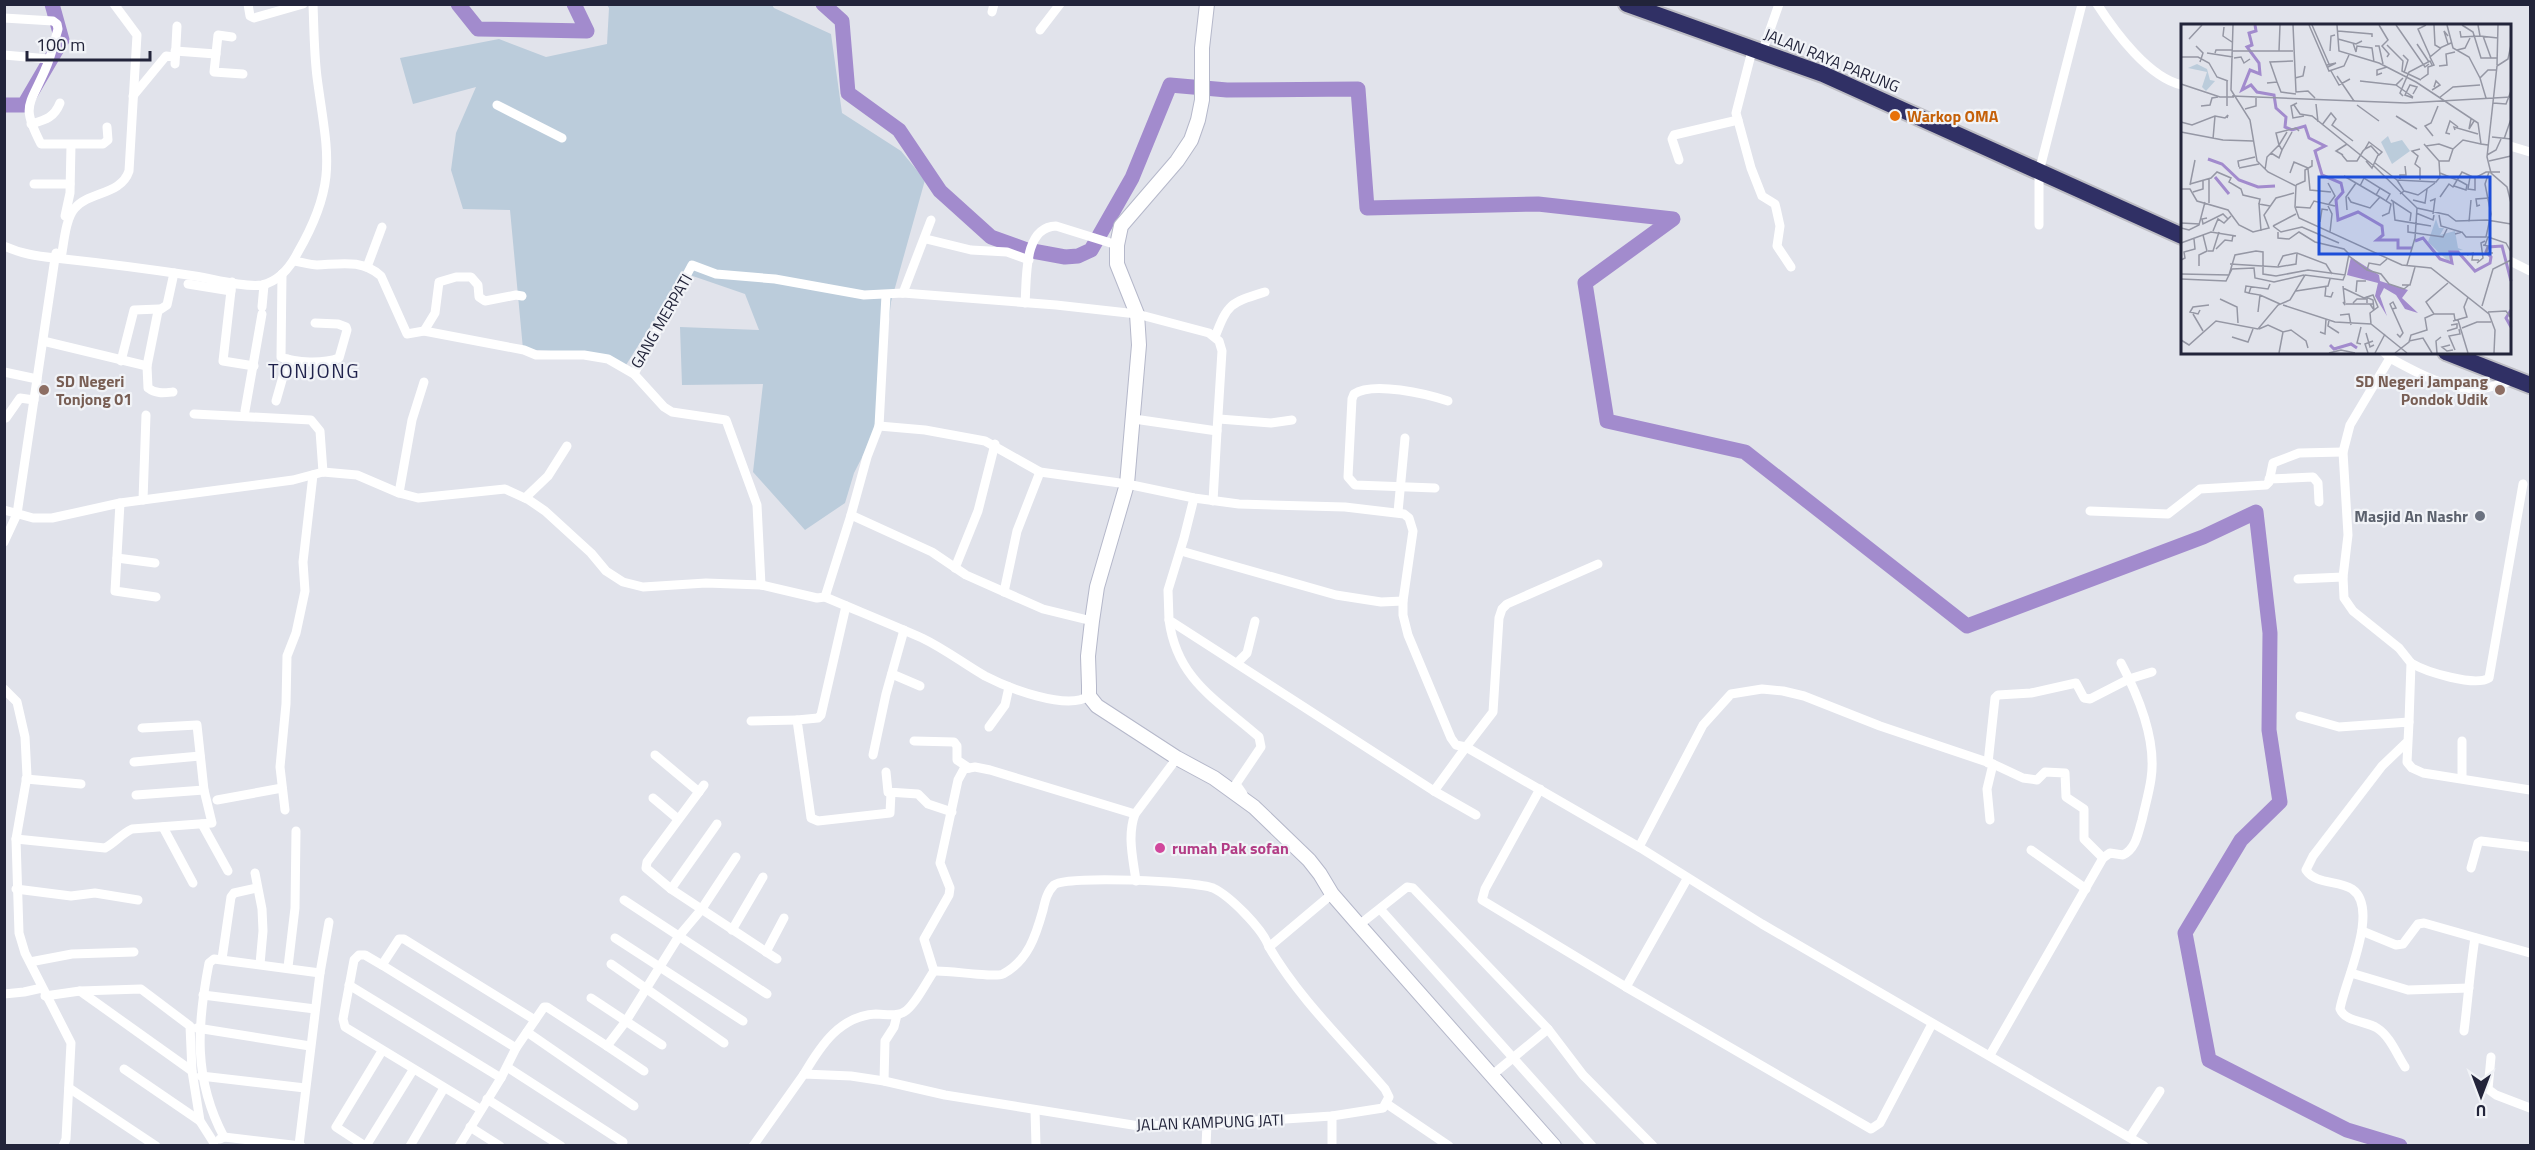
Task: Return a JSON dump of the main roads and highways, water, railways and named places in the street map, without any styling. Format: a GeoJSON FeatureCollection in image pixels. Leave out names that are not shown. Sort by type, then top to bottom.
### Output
{"type":"FeatureCollection","features":[{"type":"Feature","properties":{"kind":"highway","name":"JALAN RAYA PARUNG"},"geometry":{"type":"LineString","coordinates":[[1627,4],[1657,17],[1759,46]]}},
{"type":"Feature","properties":{"kind":"highway","name":"JALAN RAYA PARUNG"},"geometry":{"type":"LineString","coordinates":[[1642,4],[1897,97],[2040,169],[2181,236]]}},
{"type":"Feature","properties":{"kind":"highway","name":"JALAN RAYA PARUNG"},"geometry":{"type":"LineString","coordinates":[[2040,169],[2181,229]]}},
{"type":"Feature","properties":{"kind":"highway"},"geometry":{"type":"LineString","coordinates":[[2452,354],[2523,380]]}},
{"type":"Feature","properties":{"kind":"highway"},"geometry":{"type":"LineString","coordinates":[[2468,354],[2523,380]]}},
{"type":"Feature","properties":{"kind":"waterway"},"geometry":{"type":"LineString","coordinates":[[4,105],[24,105],[62,40],[52,4]]}},
{"type":"Feature","properties":{"kind":"waterway"},"geometry":{"type":"LineString","coordinates":[[458,4],[478,29],[587,31],[574,4]]}},
{"type":"Feature","properties":{"kind":"waterway"},"geometry":{"type":"LineString","coordinates":[[823,4],[842,21],[848,93],[899,130],[940,191],[991,237],[1027,250],[1065,257],[1078,256],[1091,250],[1132,178],[1170,85],[1227,90],[1358,89],[1367,208],[1538,204],[1673,219],[1585,283],[1607,421],[1745,452],[1967,626],[2203,537],[2256,512],[2270,633],[2269,730],[2280,802],[2241,840],[2185,933],[2209,1060],[2347,1130],[2400,1146]]}},
{"type":"Feature","properties":{"kind":"place","name":"Warkop OMA"},"geometry":{"type":"Point","coordinates":[1895,116]}},
{"type":"Feature","properties":{"kind":"place","name":"SD Negeri Tonjong 01"},"geometry":{"type":"Point","coordinates":[44,390]}},
{"type":"Feature","properties":{"kind":"place","name":"SD Negeri Jampang Pondok Udik"},"geometry":{"type":"Point","coordinates":[2500,390]}},
{"type":"Feature","properties":{"kind":"place","name":"Masjid An Nashr"},"geometry":{"type":"Point","coordinates":[2480,516]}},
{"type":"Feature","properties":{"kind":"place","name":"rumah Pak sofan"},"geometry":{"type":"Point","coordinates":[1160,848]}},
{"type":"Feature","properties":{"kind":"district","name":"TONJONG"},"geometry":{"type":"Point","coordinates":[314,371]}}]}
